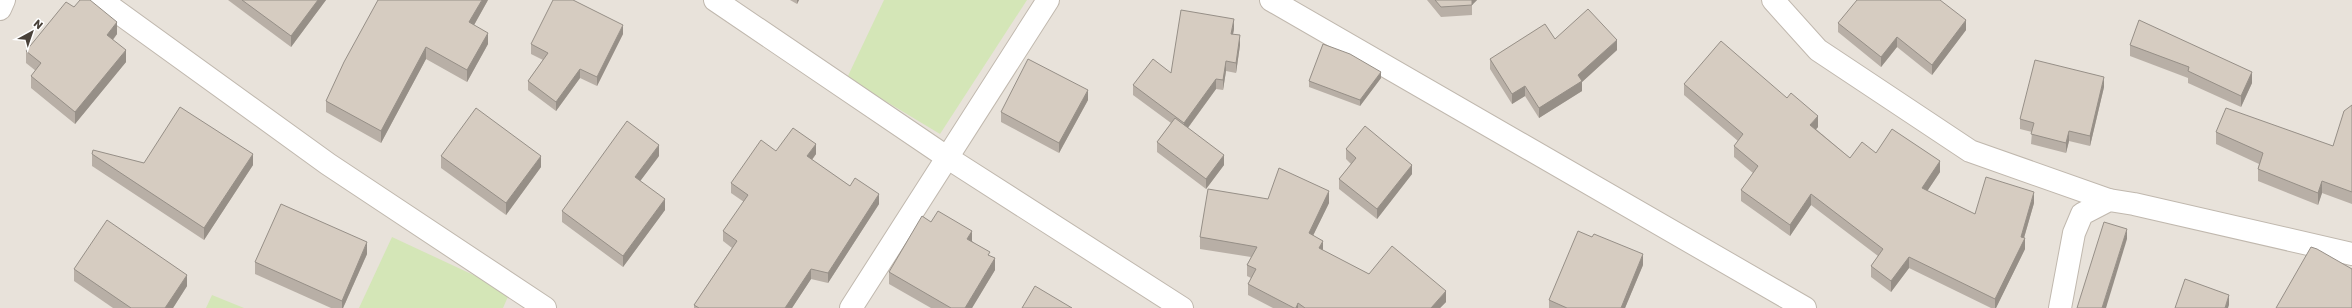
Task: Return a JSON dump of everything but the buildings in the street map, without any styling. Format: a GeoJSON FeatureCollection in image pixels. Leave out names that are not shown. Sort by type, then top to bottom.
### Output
{"type":"FeatureCollection","features":[{"type":"Feature","properties":{"kind":"street"},"geometry":{"type":"LineString","coordinates":[[0,9],[4,0]]}},
{"type":"Feature","properties":{"kind":"street"},"geometry":{"type":"LineString","coordinates":[[101,0],[328,164],[545,308]]}},
{"type":"Feature","properties":{"kind":"street"},"geometry":{"type":"LineString","coordinates":[[715,0],[948,158],[1182,308]]}},
{"type":"Feature","properties":{"kind":"street"},"geometry":{"type":"LineString","coordinates":[[850,308],[948,158],[1048,0]]}},
{"type":"Feature","properties":{"kind":"street"},"geometry":{"type":"LineString","coordinates":[[1271,0],[1805,308]]}},
{"type":"Feature","properties":{"kind":"street"},"geometry":{"type":"LineString","coordinates":[[1773,0],[1818,50],[1970,151],[2109,200],[2134,204],[2352,254]]}},
{"type":"Feature","properties":{"kind":"street"},"geometry":{"type":"LineString","coordinates":[[2060,308],[2074,233],[2082,214],[2109,200]]}},
{"type":"Feature","properties":{"kind":"shaded area"},"geometry":{"type":"Polygon","coordinates":[[[0,0],[2352,0],[2352,308],[0,308],[0,0]]]}},
{"type":"Feature","properties":{"kind":"green space"},"geometry":{"type":"Polygon","coordinates":[[[884,0],[1027,0],[940,134],[847,78],[884,0]]]}},
{"type":"Feature","properties":{"kind":"green space"},"geometry":{"type":"Polygon","coordinates":[[[392,237],[510,292],[503,308],[359,308],[392,237]]]}},
{"type":"Feature","properties":{"kind":"green space"},"geometry":{"type":"Polygon","coordinates":[[[212,295],[244,308],[206,308],[212,295]]]}}]}
